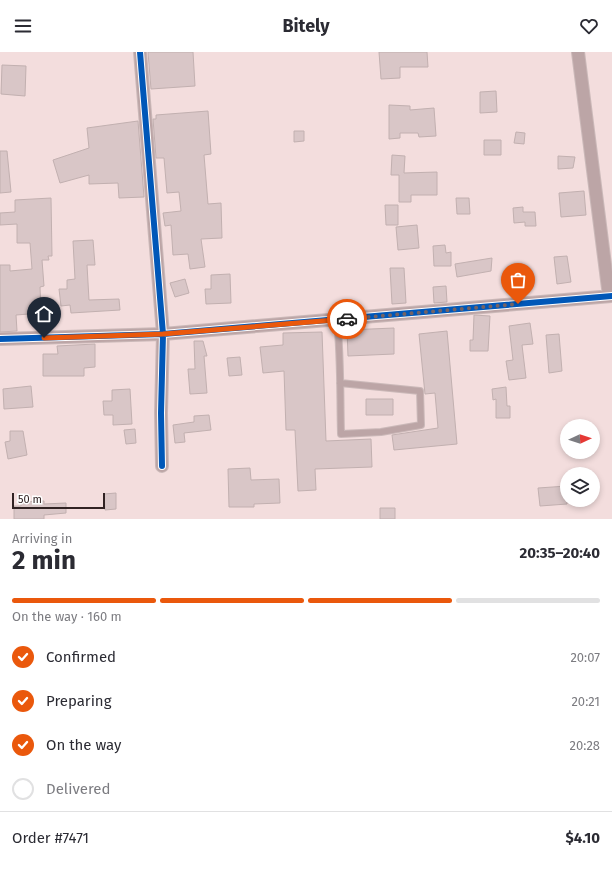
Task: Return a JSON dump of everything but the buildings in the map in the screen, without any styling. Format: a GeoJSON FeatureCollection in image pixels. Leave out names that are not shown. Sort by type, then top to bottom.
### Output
{"type":"FeatureCollection","features":[{"type":"Feature","properties":{"kind":"street"},"geometry":{"type":"LineString","coordinates":[[140,52],[163,334],[161,414],[162,466]]}},
{"type":"Feature","properties":{"kind":"street"},"geometry":{"type":"LineString","coordinates":[[0,339],[163,334],[610,296],[578,52]]}},
{"type":"Feature","properties":{"kind":"lane"},"geometry":{"type":"LineString","coordinates":[[337,320],[341,434],[381,432],[422,425],[420,391],[340,383]]}},
{"type":"Feature","properties":{"kind":"cycle path"},"geometry":{"type":"LineString","coordinates":[[140,52],[163,334],[161,413],[162,466]]}},
{"type":"Feature","properties":{"kind":"cycle path"},"geometry":{"type":"LineString","coordinates":[[0,339],[163,334],[612,296]]}},
{"type":"Feature","properties":{"kind":"way so far"},"geometry":{"type":"LineString","coordinates":[[347,319],[518,304]]}},
{"type":"Feature","properties":{"kind":"route"},"geometry":{"type":"LineString","coordinates":[[44,338],[163,334],[347,319]]}}]}
